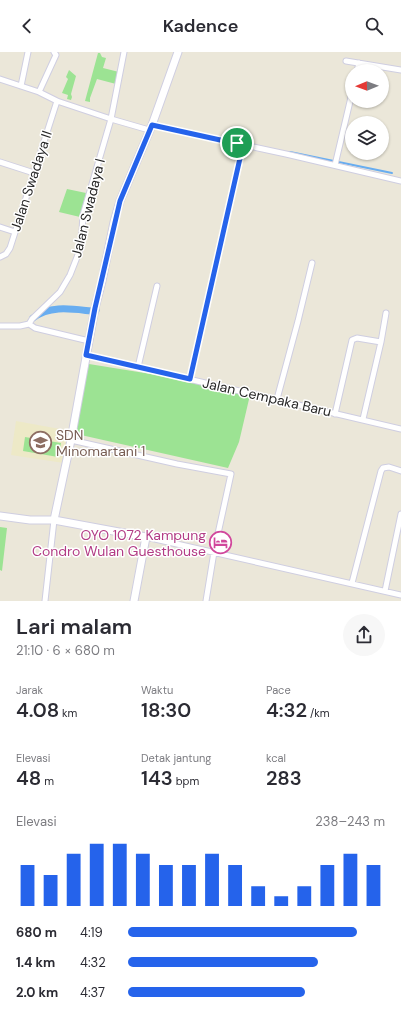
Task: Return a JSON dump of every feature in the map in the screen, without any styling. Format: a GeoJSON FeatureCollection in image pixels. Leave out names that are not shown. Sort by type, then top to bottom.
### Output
{"type":"FeatureCollection","features":[{"type":"Feature","properties":{"kind":"street"},"geometry":{"type":"LineString","coordinates":[[21,86],[28,52]]}},
{"type":"Feature","properties":{"kind":"street"},"geometry":{"type":"LineString","coordinates":[[39,92],[56,55],[54,52]]}},
{"type":"Feature","properties":{"kind":"street","name":"Jalan Swadaya I"},"geometry":{"type":"LineString","coordinates":[[29,324],[32,319],[60,292],[73,268],[81,247],[84,215],[111,119],[124,52]]}},
{"type":"Feature","properties":{"kind":"street"},"geometry":{"type":"LineString","coordinates":[[45,601],[54,520],[114,222],[120,201],[140,156],[178,52]]}},
{"type":"Feature","properties":{"kind":"street"},"geometry":{"type":"LineString","coordinates":[[346,61],[401,70]]}},
{"type":"Feature","properties":{"kind":"street"},"geometry":{"type":"LineString","coordinates":[[0,79],[111,119],[150,128],[243,145],[335,165],[401,182]]}},
{"type":"Feature","properties":{"kind":"street","name":"Jalan Swadaya II"},"geometry":{"type":"LineString","coordinates":[[0,257],[6,254],[10,248],[58,101]]}},
{"type":"Feature","properties":{"kind":"street"},"geometry":{"type":"LineString","coordinates":[[335,165],[348,108]]}},
{"type":"Feature","properties":{"kind":"street"},"geometry":{"type":"LineString","coordinates":[[190,379],[243,145]]}},
{"type":"Feature","properties":{"kind":"street"},"geometry":{"type":"LineString","coordinates":[[0,162],[34,173]]}},
{"type":"Feature","properties":{"kind":"street"},"geometry":{"type":"LineString","coordinates":[[0,227],[15,232]]}},
{"type":"Feature","properties":{"kind":"street"},"geometry":{"type":"LineString","coordinates":[[277,400],[312,263]]}},
{"type":"Feature","properties":{"kind":"street"},"geometry":{"type":"LineString","coordinates":[[138,367],[157,286]]}},
{"type":"Feature","properties":{"kind":"street"},"geometry":{"type":"LineString","coordinates":[[363,419],[381,342],[386,313]]}},
{"type":"Feature","properties":{"kind":"street"},"geometry":{"type":"LineString","coordinates":[[0,326],[20,326],[29,324],[35,328],[89,341]]}},
{"type":"Feature","properties":{"kind":"street"},"geometry":{"type":"LineString","coordinates":[[335,414],[352,340],[357,338],[381,342]]}},
{"type":"Feature","properties":{"kind":"street","name":"Jalan Cempaka Baru"},"geometry":{"type":"LineString","coordinates":[[86,355],[401,429]]}},
{"type":"Feature","properties":{"kind":"street"},"geometry":{"type":"LineString","coordinates":[[71,440],[177,464],[231,474],[214,552],[206,601]]}},
{"type":"Feature","properties":{"kind":"street"},"geometry":{"type":"LineString","coordinates":[[352,584],[381,471],[383,468],[389,467],[401,471]]}},
{"type":"Feature","properties":{"kind":"street"},"geometry":{"type":"LineString","coordinates":[[385,591],[401,514]]}},
{"type":"Feature","properties":{"kind":"street"},"geometry":{"type":"LineString","coordinates":[[0,516],[30,520],[54,520],[146,537],[401,595]]}},
{"type":"Feature","properties":{"kind":"street"},"geometry":{"type":"LineString","coordinates":[[134,601],[146,537]]}},
{"type":"Feature","properties":{"kind":"shaded area","name":"SDN Minomartani 1"},"geometry":{"type":"Polygon","coordinates":[[[16,421],[71,431],[64,463],[11,455],[16,421]]]}},
{"type":"Feature","properties":{"kind":"green space"},"geometry":{"type":"Polygon","coordinates":[[[98,53],[100,53],[102,57],[106,58],[103,68],[119,72],[116,84],[97,79],[90,102],[85,101],[98,53]]]}},
{"type":"Feature","properties":{"kind":"green space"},"geometry":{"type":"Polygon","coordinates":[[[69,70],[76,76],[71,94],[71,100],[67,99],[68,95],[62,93],[68,79],[66,77],[69,70]]]}},
{"type":"Feature","properties":{"kind":"green space"},"geometry":{"type":"Polygon","coordinates":[[[67,189],[86,193],[80,217],[59,212],[67,189]]]}},
{"type":"Feature","properties":{"kind":"green space"},"geometry":{"type":"Polygon","coordinates":[[[89,364],[188,380],[250,395],[239,442],[228,468],[72,433],[89,364]]]}},
{"type":"Feature","properties":{"kind":"green space"},"geometry":{"type":"Polygon","coordinates":[[[25,437],[61,443],[58,457],[23,451],[25,437]]]}},
{"type":"Feature","properties":{"kind":"green space"},"geometry":{"type":"Polygon","coordinates":[[[0,527],[7,528],[2,571],[0,570],[0,527]]]}},
{"type":"Feature","properties":{"kind":"waterway"},"geometry":{"type":"LineString","coordinates":[[290,152],[392,173]]}},
{"type":"Feature","properties":{"kind":"waterway"},"geometry":{"type":"LineString","coordinates":[[33,318],[47,311],[61,309],[96,310]]}},
{"type":"Feature","properties":{"kind":"place","name":"SDN Minomartani 1"},"geometry":{"type":"Point","coordinates":[40,443]}},
{"type":"Feature","properties":{"kind":"place","name":"OYO 1072 Kampung Condro Wulan Guesthouse"},"geometry":{"type":"Point","coordinates":[221,543]}},
{"type":"Feature","properties":{"kind":"route"},"geometry":{"type":"LineString","coordinates":[[152,125],[237,143],[243,145],[190,379],[86,355],[95,308],[120,201],[152,125]]}}]}
